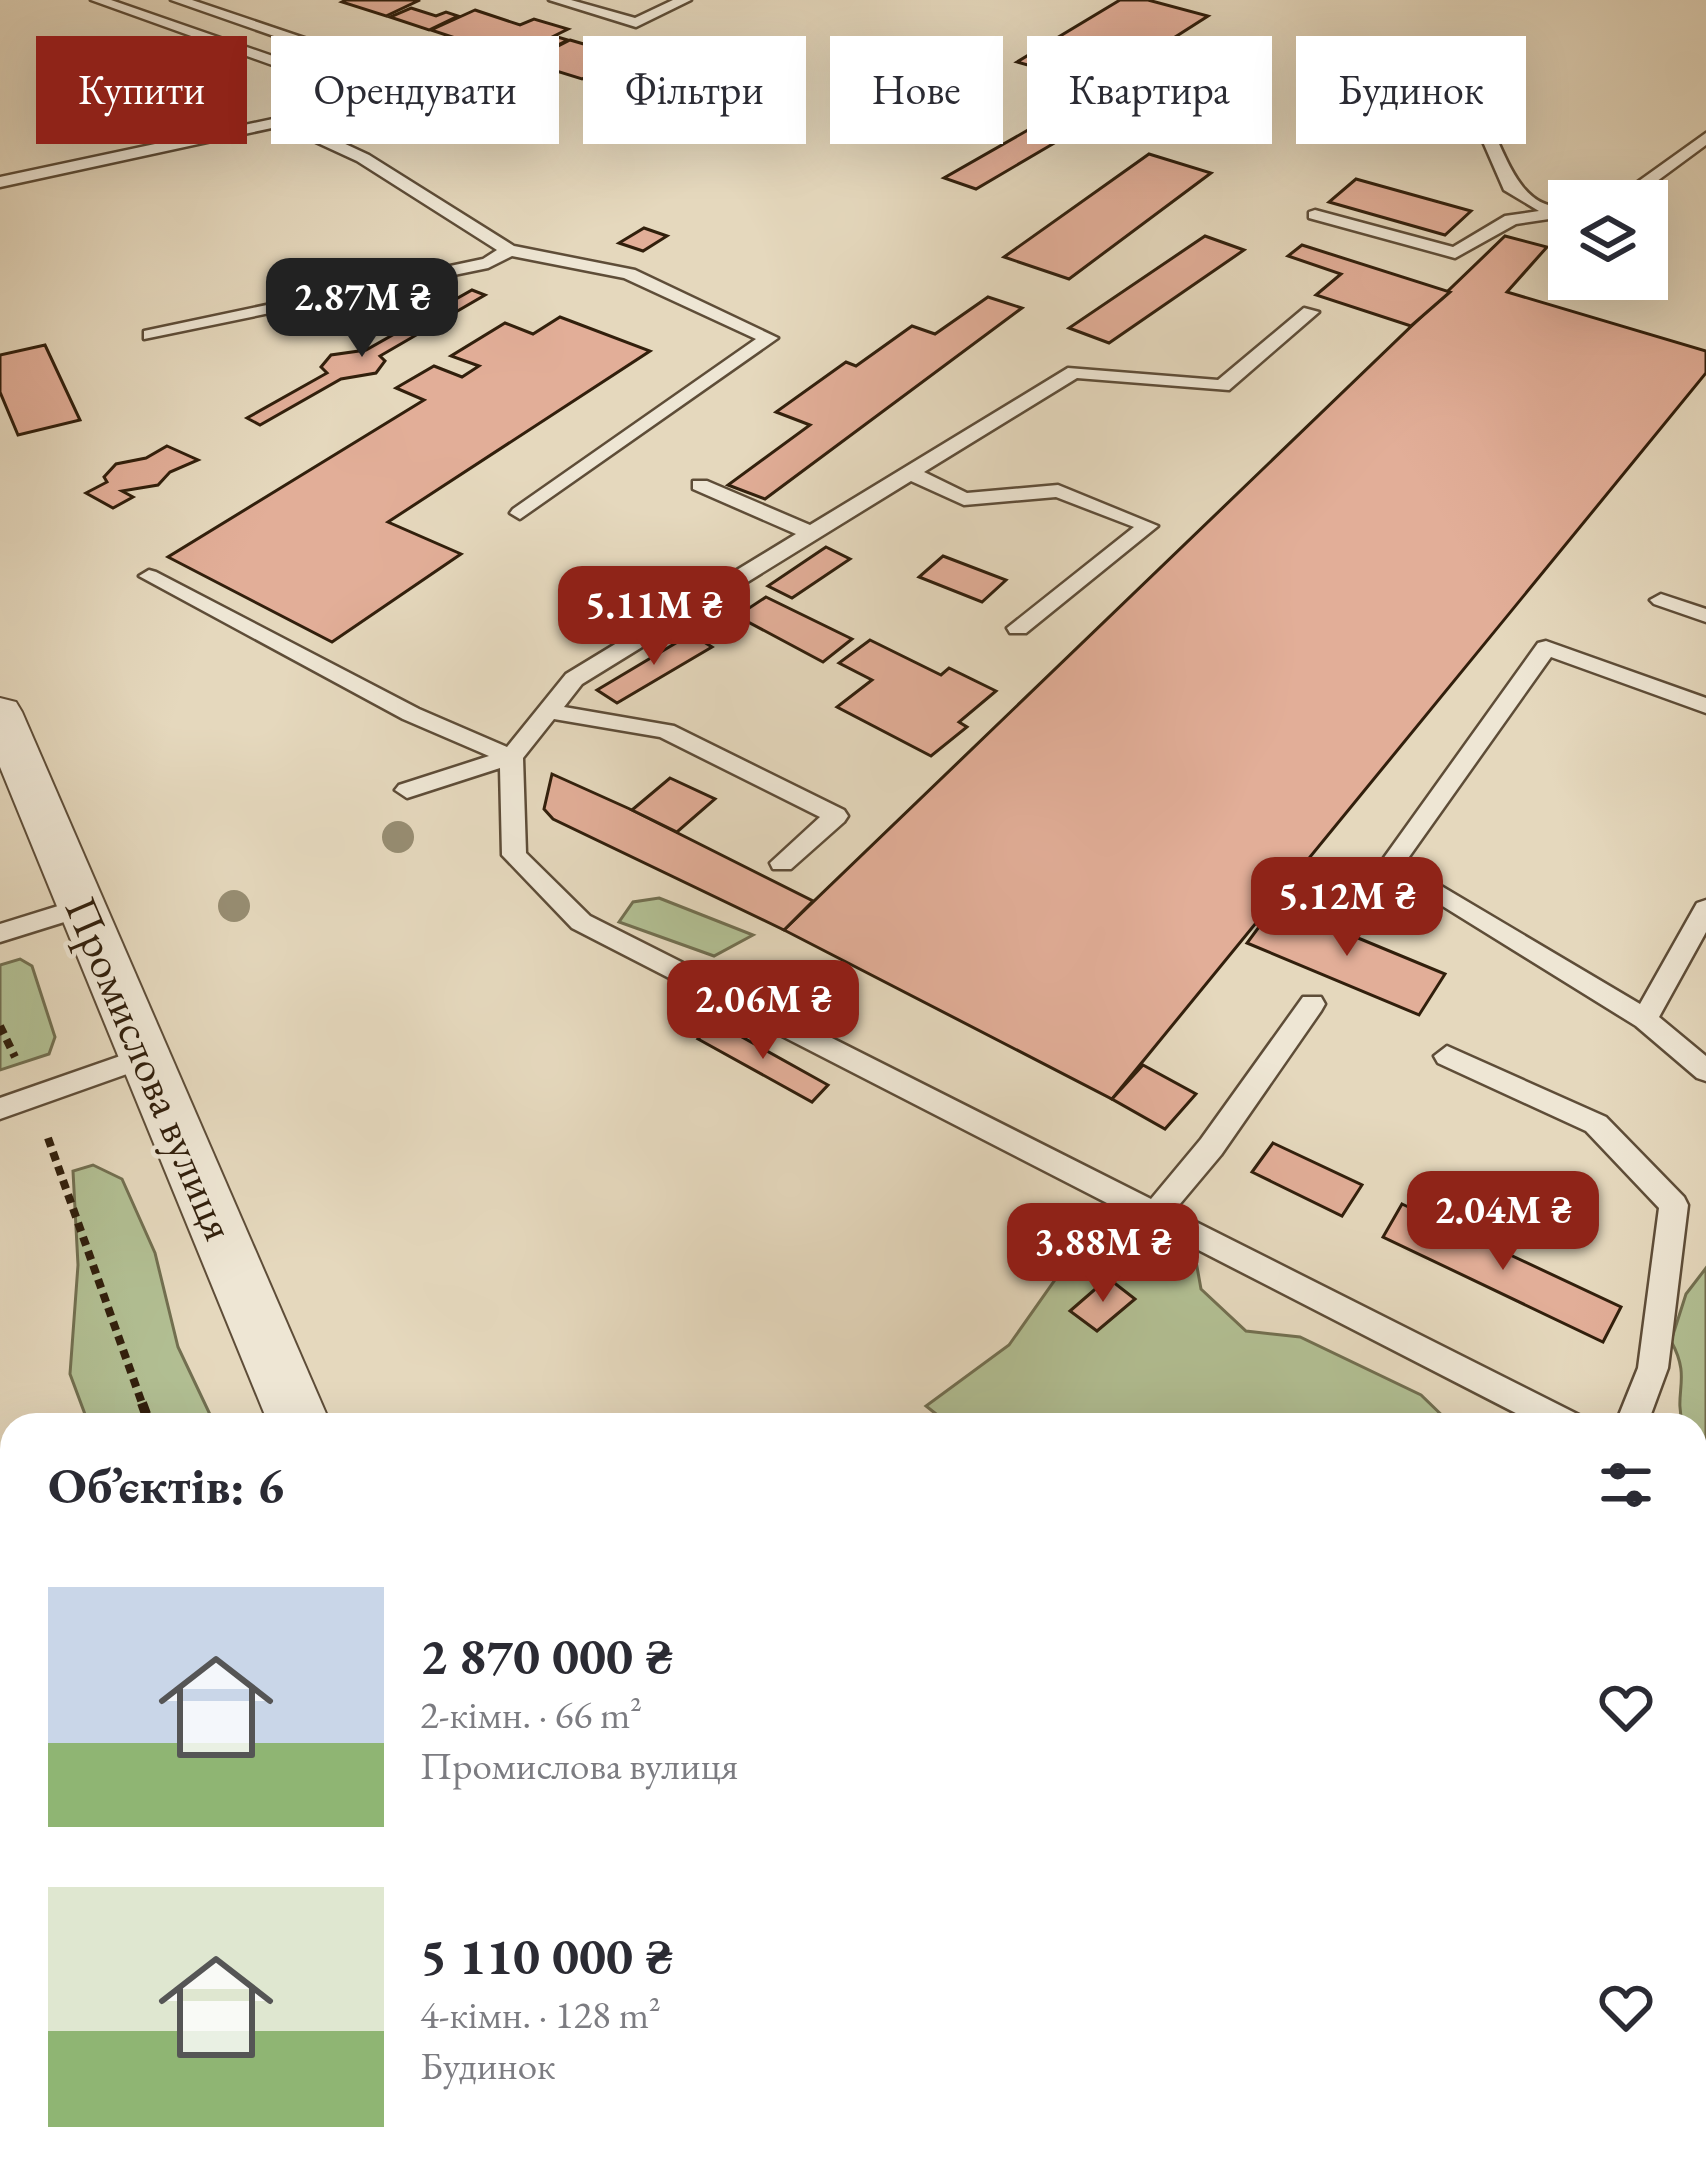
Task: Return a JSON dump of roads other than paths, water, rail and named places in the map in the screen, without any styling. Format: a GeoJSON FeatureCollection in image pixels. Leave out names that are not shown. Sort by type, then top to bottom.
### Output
{"type":"FeatureCollection","features":[{"type":"Feature","properties":{"kind":"street","name":"Промислова вулиця"},"geometry":{"type":"LineString","coordinates":[[0,712],[295,1413]]}},
{"type":"Feature","properties":{"kind":"lane"},"geometry":{"type":"LineString","coordinates":[[98,0],[271,60]]}},
{"type":"Feature","properties":{"kind":"lane"},"geometry":{"type":"LineString","coordinates":[[178,0],[284,36]]}},
{"type":"Feature","properties":{"kind":"lane"},"geometry":{"type":"LineString","coordinates":[[556,0],[636,23],[684,0]]}},
{"type":"Feature","properties":{"kind":"lane"},"geometry":{"type":"LineString","coordinates":[[0,182],[271,125]]}},
{"type":"Feature","properties":{"kind":"lane"},"geometry":{"type":"LineString","coordinates":[[1647,180],[1706,138]]}},
{"type":"Feature","properties":{"kind":"lane"},"geometry":{"type":"LineString","coordinates":[[333,144],[363,158],[509,250],[629,274],[769,338],[520,513]]}},
{"type":"Feature","properties":{"kind":"lane"},"geometry":{"type":"LineString","coordinates":[[1492,144],[1510,187],[1548,205]]}},
{"type":"Feature","properties":{"kind":"lane"},"geometry":{"type":"LineString","coordinates":[[1315,215],[1455,253],[1511,220],[1548,214]]}},
{"type":"Feature","properties":{"kind":"lane"},"geometry":{"type":"LineString","coordinates":[[150,335],[488,262],[509,250]]}},
{"type":"Feature","properties":{"kind":"lane"},"geometry":{"type":"LineString","coordinates":[[406,790],[511,757],[574,680],[1074,372],[1222,386],[1310,312]]}},
{"type":"Feature","properties":{"kind":"lane"},"geometry":{"type":"LineString","coordinates":[[910,473],[964,499],[1058,491],[1148,526],[1018,628]]}},
{"type":"Feature","properties":{"kind":"lane"},"geometry":{"type":"LineString","coordinates":[[700,485],[812,533]]}},
{"type":"Feature","properties":{"kind":"lane"},"geometry":{"type":"LineString","coordinates":[[149,576],[411,714],[511,757]]}},
{"type":"Feature","properties":{"kind":"lane"},"geometry":{"type":"LineString","coordinates":[[1660,600],[1706,616]]}},
{"type":"Feature","properties":{"kind":"lane"},"geometry":{"type":"LineString","coordinates":[[1706,706],[1546,648],[1390,866],[1645,1019],[1706,1071]]}},
{"type":"Feature","properties":{"kind":"lane"},"geometry":{"type":"LineString","coordinates":[[548,711],[666,731],[836,816],[782,862]]}},
{"type":"Feature","properties":{"kind":"lane"},"geometry":{"type":"LineString","coordinates":[[511,757],[514,855],[581,922],[1544,1413]]}},
{"type":"Feature","properties":{"kind":"lane"},"geometry":{"type":"LineString","coordinates":[[0,933],[84,907]]}},
{"type":"Feature","properties":{"kind":"lane"},"geometry":{"type":"LineString","coordinates":[[1645,1019],[1706,909]]}},
{"type":"Feature","properties":{"kind":"lane"},"geometry":{"type":"LineString","coordinates":[[1154,1215],[1211,1148],[1312,1004]]}},
{"type":"Feature","properties":{"kind":"lane"},"geometry":{"type":"LineString","coordinates":[[1447,1056],[1596,1124],[1674,1204],[1653,1368],[1636,1413]]}},
{"type":"Feature","properties":{"kind":"lane"},"geometry":{"type":"LineString","coordinates":[[0,1109],[146,1057]]}}]}
